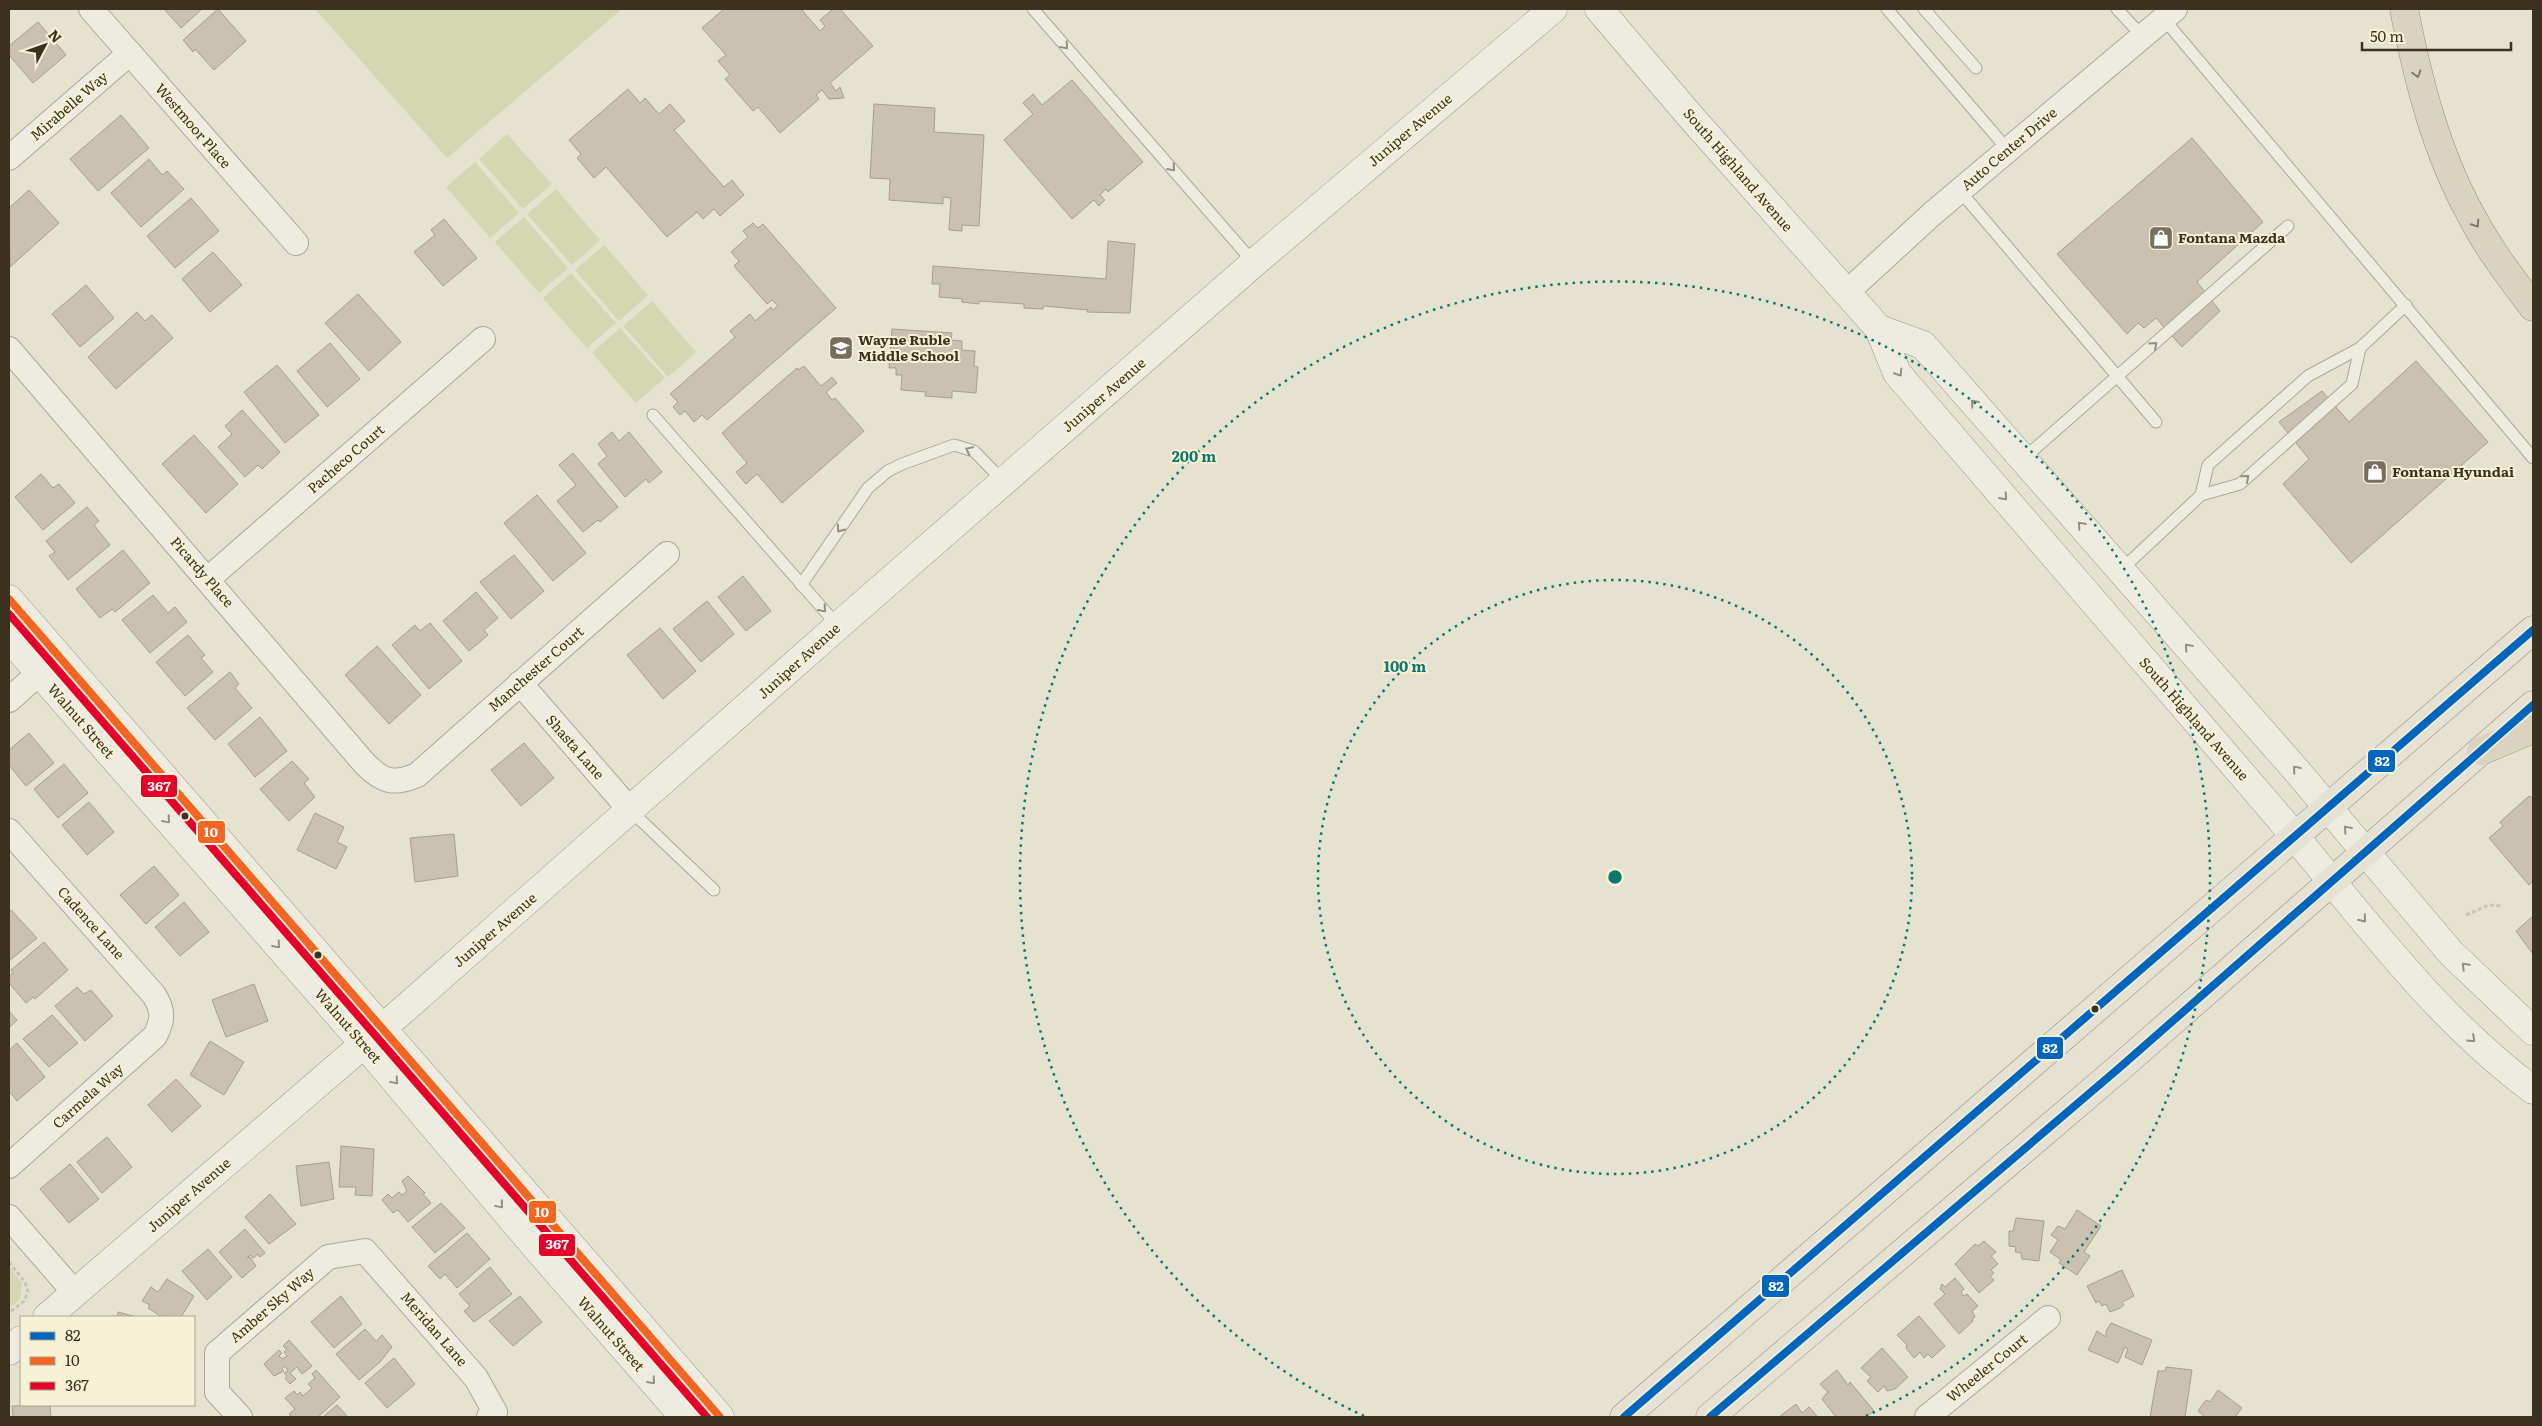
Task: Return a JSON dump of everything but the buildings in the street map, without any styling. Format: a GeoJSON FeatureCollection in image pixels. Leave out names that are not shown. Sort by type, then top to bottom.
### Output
{"type":"FeatureCollection","features":[{"type":"Feature","properties":{"kind":"highway"},"geometry":{"type":"LineString","coordinates":[[2404,9],[2416,70],[2443,155],[2471,216],[2512,281],[2533,307]]}},
{"type":"Feature","properties":{"kind":"highway"},"geometry":{"type":"LineString","coordinates":[[2481,751],[2533,729]]}},
{"type":"Feature","properties":{"kind":"main road"},"geometry":{"type":"LineString","coordinates":[[1624,1417],[2533,630]]}},
{"type":"Feature","properties":{"kind":"main road"},"geometry":{"type":"LineString","coordinates":[[1710,1417],[2118,1069],[2533,705]]}},
{"type":"Feature","properties":{"kind":"street","name":"Westmoor Place"},"geometry":{"type":"LineString","coordinates":[[91,9],[296,243]]}},
{"type":"Feature","properties":{"kind":"street","name":"Juniper Avenue"},"geometry":{"type":"LineString","coordinates":[[48,1316],[631,811],[838,626],[1254,264],[1553,9]]}},
{"type":"Feature","properties":{"kind":"street","name":"South Highland Avenue"},"geometry":{"type":"LineString","coordinates":[[1599,9],[1690,116],[1879,329],[1897,373],[2294,836],[2411,977],[2445,1014],[2505,1069],[2533,1090]]}},
{"type":"Feature","properties":{"kind":"street","name":"Auto Center Drive"},"geometry":{"type":"LineString","coordinates":[[1846,293],[1960,191],[2169,14]]}},
{"type":"Feature","properties":{"kind":"street","name":"Mirabelle Way"},"geometry":{"type":"LineString","coordinates":[[9,158],[130,53]]}},
{"type":"Feature","properties":{"kind":"street","name":"South Highland Avenue"},"geometry":{"type":"LineString","coordinates":[[1879,329],[1923,345],[2328,806],[2451,952],[2533,1031]]}},
{"type":"Feature","properties":{"kind":"street","name":"Pacheco Court"},"geometry":{"type":"LineString","coordinates":[[208,579],[483,338]]}},
{"type":"Feature","properties":{"kind":"street","name":"Picardy Place"},"geometry":{"type":"LineString","coordinates":[[13,362],[208,579],[370,769],[388,780],[403,781]]}},
{"type":"Feature","properties":{"kind":"street","name":"Manchester Court"},"geometry":{"type":"LineString","coordinates":[[403,781],[417,775],[667,554]]}},
{"type":"Feature","properties":{"kind":"street","name":"Walnut Street"},"geometry":{"type":"LineString","coordinates":[[9,599],[373,1036],[539,1251],[684,1417]]}},
{"type":"Feature","properties":{"kind":"street","name":"Walnut Street"},"geometry":{"type":"LineString","coordinates":[[9,638],[720,1417]]}},
{"type":"Feature","properties":{"kind":"street"},"geometry":{"type":"LineString","coordinates":[[9,700],[39,673]]}},
{"type":"Feature","properties":{"kind":"street","name":"Shasta Lane"},"geometry":{"type":"LineString","coordinates":[[520,683],[631,811]]}},
{"type":"Feature","properties":{"kind":"street","name":"Cadence Lane"},"geometry":{"type":"LineString","coordinates":[[9,831],[154,995],[161,1007],[163,1021]]}},
{"type":"Feature","properties":{"kind":"street","name":"Carmela Way"},"geometry":{"type":"LineString","coordinates":[[9,1166],[155,1036],[163,1021]]}},
{"type":"Feature","properties":{"kind":"street"},"geometry":{"type":"LineString","coordinates":[[9,1217],[75,1293]]}},
{"type":"Feature","properties":{"kind":"street","name":"Amber Sky Way"},"geometry":{"type":"LineString","coordinates":[[240,1417],[217,1392],[218,1353],[328,1257],[366,1251]]}},
{"type":"Feature","properties":{"kind":"street","name":"Meridan Lane"},"geometry":{"type":"LineString","coordinates":[[366,1251],[476,1378],[492,1415]]}},
{"type":"Feature","properties":{"kind":"street","name":"Wheeler Court"},"geometry":{"type":"LineString","coordinates":[[1927,1417],[2048,1318]]}},
{"type":"Feature","properties":{"kind":"street"},"geometry":{"type":"LineString","coordinates":[[9,1351],[20,1341]]}},
{"type":"Feature","properties":{"kind":"lane"},"geometry":{"type":"LineString","coordinates":[[1033,9],[1254,264]]}},
{"type":"Feature","properties":{"kind":"lane"},"geometry":{"type":"LineString","coordinates":[[1887,9],[2008,150]]}},
{"type":"Feature","properties":{"kind":"lane"},"geometry":{"type":"LineString","coordinates":[[1924,9],[1976,68]]}},
{"type":"Feature","properties":{"kind":"lane"},"geometry":{"type":"LineString","coordinates":[[2117,9],[2142,36]]}},
{"type":"Feature","properties":{"kind":"lane"},"geometry":{"type":"LineString","coordinates":[[2169,14],[2533,458]]}},
{"type":"Feature","properties":{"kind":"lane"},"geometry":{"type":"LineString","coordinates":[[1960,191],[2156,422]]}},
{"type":"Feature","properties":{"kind":"lane"},"geometry":{"type":"LineString","coordinates":[[2023,459],[2118,378],[2288,226]]}},
{"type":"Feature","properties":{"kind":"lane"},"geometry":{"type":"LineString","coordinates":[[2201,495],[2208,464],[2308,376],[2360,348],[2406,305]]}},
{"type":"Feature","properties":{"kind":"lane"},"geometry":{"type":"LineString","coordinates":[[2121,570],[2201,495],[2240,484],[2352,384],[2360,348]]}},
{"type":"Feature","properties":{"kind":"lane"},"geometry":{"type":"LineString","coordinates":[[653,415],[838,626]]}},
{"type":"Feature","properties":{"kind":"lane"},"geometry":{"type":"LineString","coordinates":[[801,585],[868,488],[888,472],[902,464],[954,445],[966,447],[974,451],[1004,483]]}},
{"type":"Feature","properties":{"kind":"lane"},"geometry":{"type":"LineString","coordinates":[[631,811],[714,890]]}},
{"type":"Feature","properties":{"kind":"path"},"geometry":{"type":"LineString","coordinates":[[2466,915],[2488,905],[2502,906]]}},
{"type":"Feature","properties":{"kind":"path"},"geometry":{"type":"LineString","coordinates":[[9,1262],[25,1282],[28,1292],[24,1301],[9,1314]]}},
{"type":"Feature","properties":{"kind":"green space"},"geometry":{"type":"Polygon","coordinates":[[[315,9],[622,9],[447,158],[315,9]]]}},
{"type":"Feature","properties":{"kind":"green space"},"geometry":{"type":"Polygon","coordinates":[[[507,134],[552,184],[523,209],[479,159],[507,134]]]}},
{"type":"Feature","properties":{"kind":"green space"},"geometry":{"type":"Polygon","coordinates":[[[475,162],[519,213],[490,238],[446,187],[475,162]]]}},
{"type":"Feature","properties":{"kind":"green space"},"geometry":{"type":"Polygon","coordinates":[[[556,189],[600,240],[572,265],[527,214],[556,189]]]}},
{"type":"Feature","properties":{"kind":"green space"},"geometry":{"type":"Polygon","coordinates":[[[524,217],[568,268],[539,293],[495,242],[524,217]]]}},
{"type":"Feature","properties":{"kind":"green space"},"geometry":{"type":"Polygon","coordinates":[[[604,245],[648,295],[619,321],[575,270],[604,245]]]}},
{"type":"Feature","properties":{"kind":"green space"},"geometry":{"type":"Polygon","coordinates":[[[571,273],[616,323],[587,348],[543,298],[571,273]]]}},
{"type":"Feature","properties":{"kind":"green space"},"geometry":{"type":"Polygon","coordinates":[[[652,301],[696,352],[668,377],[623,326],[652,301]]]}},
{"type":"Feature","properties":{"kind":"green space"},"geometry":{"type":"Polygon","coordinates":[[[620,328],[665,378],[636,403],[592,353],[620,328]]]}},
{"type":"Feature","properties":{"kind":"green space"},"geometry":{"type":"Polygon","coordinates":[[[9,1266],[22,1283],[20,1300],[9,1308],[9,1266]]]}},
{"type":"Feature","properties":{"kind":"transit line","name":"10"},"geometry":{"type":"LineString","coordinates":[[9,599],[720,1417]]}},
{"type":"Feature","properties":{"kind":"transit line","name":"367"},"geometry":{"type":"LineString","coordinates":[[9,614],[707,1417]]}},
{"type":"Feature","properties":{"kind":"transit line","name":"82"},"geometry":{"type":"LineString","coordinates":[[1624,1417],[2533,630]]}},
{"type":"Feature","properties":{"kind":"transit line","name":"82"},"geometry":{"type":"LineString","coordinates":[[1710,1417],[2118,1069],[2533,705]]}},
{"type":"Feature","properties":{"kind":"place","name":"Fontana Mazda"},"geometry":{"type":"Point","coordinates":[2161,238]}},
{"type":"Feature","properties":{"kind":"place","name":"Wayne Ruble Middle School"},"geometry":{"type":"Point","coordinates":[841,348]}},
{"type":"Feature","properties":{"kind":"place","name":"Fontana Hyundai"},"geometry":{"type":"Point","coordinates":[2375,472]}}]}
